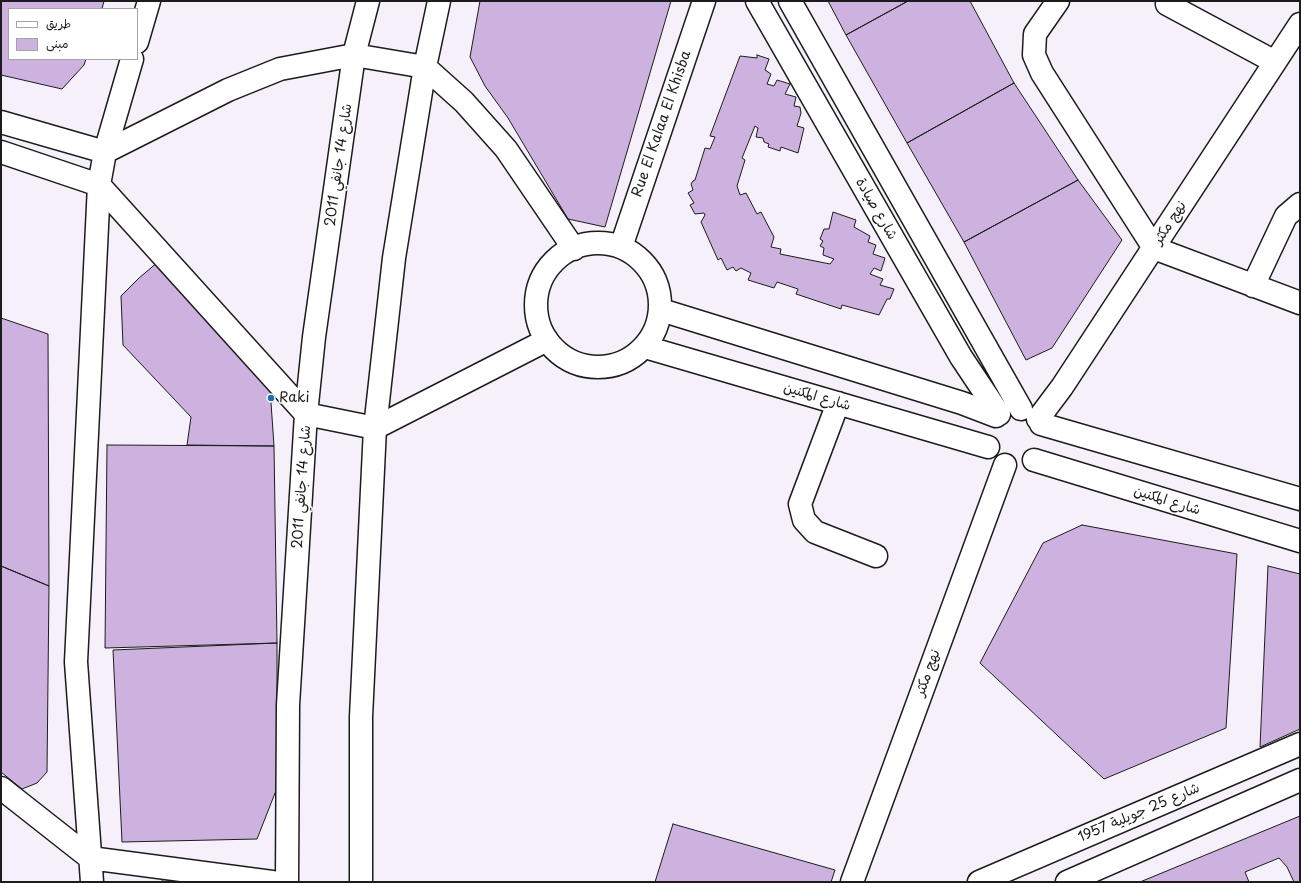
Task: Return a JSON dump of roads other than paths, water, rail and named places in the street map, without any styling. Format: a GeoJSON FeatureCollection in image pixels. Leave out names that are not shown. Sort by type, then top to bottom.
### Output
{"type":"FeatureCollection","features":[{"type":"Feature","properties":{"kind":"street"},"geometry":{"type":"LineString","coordinates":[[138,39],[149,1]]}},
{"type":"Feature","properties":{"kind":"street","name":"شارع 14 جانفي 2011"},"geometry":{"type":"LineString","coordinates":[[287,882],[288,705],[306,414],[314,337],[354,56],[368,1]]}},
{"type":"Feature","properties":{"kind":"street"},"geometry":{"type":"LineString","coordinates":[[361,882],[360,717],[375,428],[394,258],[425,67],[439,1]]}},
{"type":"Feature","properties":{"kind":"street","name":"Rue El Kalaa El Khisba"},"geometry":{"type":"LineString","coordinates":[[621,247],[704,1]]}},
{"type":"Feature","properties":{"kind":"street","name":"شارع صيادة"},"geometry":{"type":"LineString","coordinates":[[757,1],[961,357],[998,415]]}},
{"type":"Feature","properties":{"kind":"street","name":"شارع صيادة"},"geometry":{"type":"LineString","coordinates":[[790,1],[1034,417]]}},
{"type":"Feature","properties":{"kind":"street"},"geometry":{"type":"LineString","coordinates":[[1058,1],[1035,34],[1034,55],[1042,73],[1154,248],[1300,303]]}},
{"type":"Feature","properties":{"kind":"street"},"geometry":{"type":"LineString","coordinates":[[1167,4],[1275,62]]}},
{"type":"Feature","properties":{"kind":"street","name":"نهج مكثر"},"geometry":{"type":"LineString","coordinates":[[1034,417],[1062,387],[1300,24]]}},
{"type":"Feature","properties":{"kind":"street"},"geometry":{"type":"LineString","coordinates":[[1,122],[105,152],[228,90],[280,69],[354,56],[425,67],[464,102],[506,149],[574,249]]}},
{"type":"Feature","properties":{"kind":"street"},"geometry":{"type":"LineString","coordinates":[[92,882],[76,662],[99,185],[105,152],[132,60]]}},
{"type":"Feature","properties":{"kind":"street"},"geometry":{"type":"LineString","coordinates":[[1,152],[99,185],[306,414],[375,428],[547,340]]}},
{"type":"Feature","properties":{"kind":"street"},"geometry":{"type":"LineString","coordinates":[[1253,286],[1286,216],[1300,204]]}},
{"type":"Feature","properties":{"kind":"street"},"geometry":{"type":"LineString","coordinates":[[602,243],[621,247],[638,257],[652,272],[659,291],[661,310],[656,330],[645,347],[630,359],[610,367],[589,368],[569,361],[552,348],[540,330],[536,310],[538,289],[547,270],[562,255],[581,246],[602,243]]}},
{"type":"Feature","properties":{"kind":"street"},"geometry":{"type":"LineString","coordinates":[[661,310],[998,415]]}},
{"type":"Feature","properties":{"kind":"street","name":"شارع المكنين"},"geometry":{"type":"LineString","coordinates":[[645,347],[988,447]]}},
{"type":"Feature","properties":{"kind":"street"},"geometry":{"type":"LineString","coordinates":[[838,403],[800,504],[804,520],[815,532],[876,556]]}},
{"type":"Feature","properties":{"kind":"street"},"geometry":{"type":"LineString","coordinates":[[1034,417],[1045,439],[1041,450],[1034,460],[1020,466],[1005,465],[998,461],[988,447],[986,438],[987,430],[991,422],[998,415],[1010,409],[1300,499]]}},
{"type":"Feature","properties":{"kind":"street","name":"شارع المكنين"},"geometry":{"type":"LineString","coordinates":[[1034,460],[1300,541]]}},
{"type":"Feature","properties":{"kind":"street","name":"نهج مكثر"},"geometry":{"type":"LineString","coordinates":[[852,882],[1005,465]]}},
{"type":"Feature","properties":{"kind":"street","name":"شارع 25 جويلية 1957"},"geometry":{"type":"LineString","coordinates":[[979,882],[1300,744]]}},
{"type":"Feature","properties":{"kind":"street"},"geometry":{"type":"LineString","coordinates":[[1067,882],[1300,780]]}},
{"type":"Feature","properties":{"kind":"street"},"geometry":{"type":"LineString","coordinates":[[1,788],[90,858],[272,882]]}},
{"type":"Feature","properties":{"kind":"place","name":"Raki"},"geometry":{"type":"Point","coordinates":[271,398]}}]}
